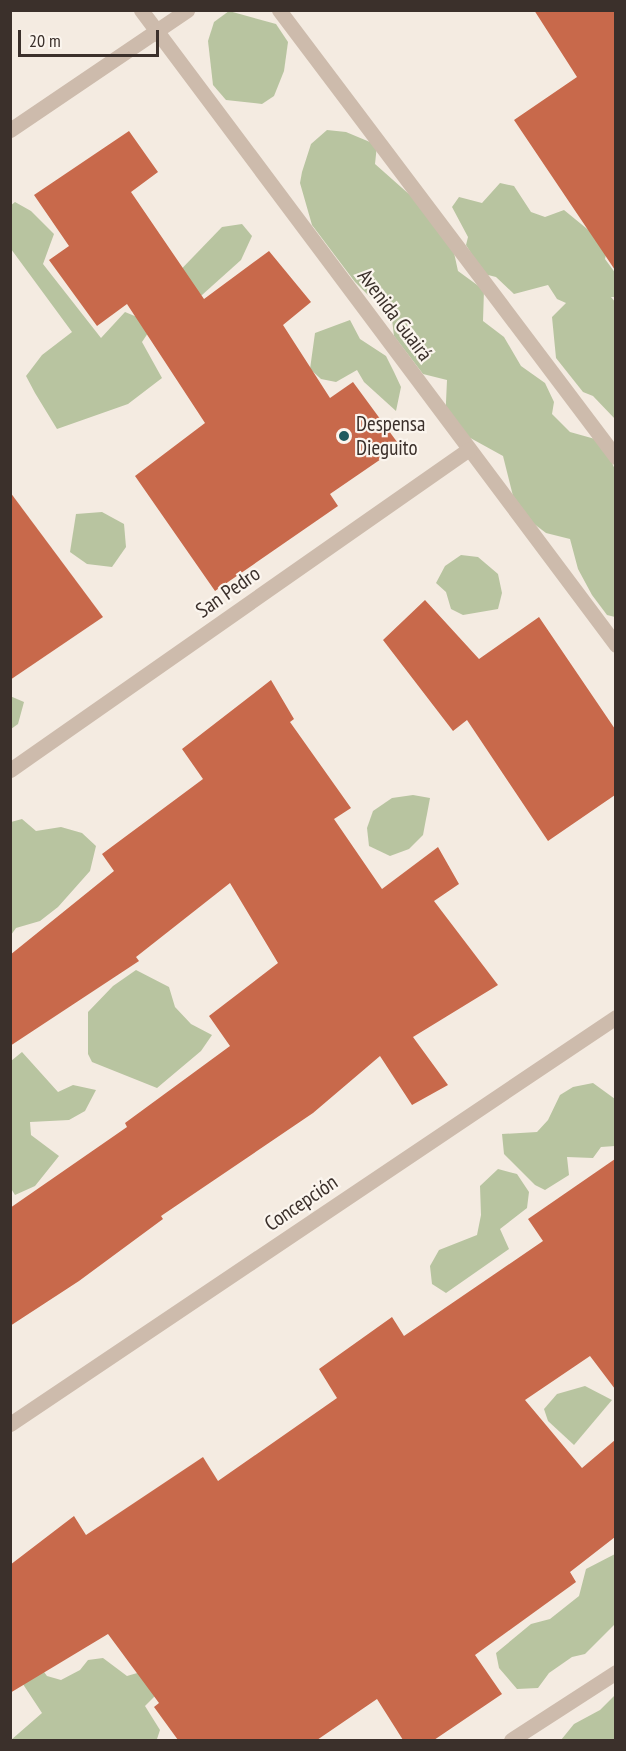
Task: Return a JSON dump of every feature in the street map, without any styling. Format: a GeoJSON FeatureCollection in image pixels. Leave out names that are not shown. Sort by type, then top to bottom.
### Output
{"type":"FeatureCollection","features":[{"type":"Feature","properties":{"kind":"street","name":"Avenida Guairá"},"geometry":{"type":"LineString","coordinates":[[141,10],[615,645]]}},
{"type":"Feature","properties":{"kind":"street"},"geometry":{"type":"LineString","coordinates":[[10,130],[187,10]]}},
{"type":"Feature","properties":{"kind":"street"},"geometry":{"type":"LineString","coordinates":[[279,10],[615,457]]}},
{"type":"Feature","properties":{"kind":"street","name":"San Pedro"},"geometry":{"type":"LineString","coordinates":[[10,770],[469,449]]}},
{"type":"Feature","properties":{"kind":"street","name":"Concepción"},"geometry":{"type":"LineString","coordinates":[[10,1424],[615,1017]]}},
{"type":"Feature","properties":{"kind":"street"},"geometry":{"type":"LineString","coordinates":[[511,1740],[615,1672]]}},
{"type":"Feature","properties":{"kind":"green space"},"geometry":{"type":"Polygon","coordinates":[[[229,11],[276,24],[288,42],[284,71],[274,96],[262,104],[226,100],[213,85],[208,41],[214,22],[229,11]]]}},
{"type":"Feature","properties":{"kind":"green space"},"geometry":{"type":"Polygon","coordinates":[[[327,130],[346,132],[377,145],[375,164],[419,203],[453,248],[458,271],[484,290],[483,321],[504,337],[521,366],[545,383],[554,402],[552,414],[570,432],[595,439],[610,458],[616,472],[615,617],[607,615],[592,595],[578,569],[570,539],[546,533],[525,517],[513,496],[503,456],[445,424],[447,380],[423,374],[394,336],[391,311],[376,303],[355,282],[312,225],[300,183],[311,144],[327,130]]]}},
{"type":"Feature","properties":{"kind":"green space"},"geometry":{"type":"Polygon","coordinates":[[[500,183],[514,186],[531,212],[545,217],[564,210],[608,246],[605,259],[616,274],[615,297],[611,297],[616,303],[615,419],[593,396],[583,392],[556,358],[552,317],[566,303],[557,299],[548,285],[514,294],[496,277],[484,274],[466,245],[468,237],[452,207],[459,197],[482,203],[500,183]]]}},
{"type":"Feature","properties":{"kind":"green space"},"geometry":{"type":"Polygon","coordinates":[[[15,202],[31,211],[54,234],[43,264],[101,338],[125,312],[154,324],[142,342],[162,378],[128,404],[57,429],[35,393],[26,376],[42,355],[72,332],[11,249],[10,206],[15,202]]]}},
{"type":"Feature","properties":{"kind":"green space"},"geometry":{"type":"Polygon","coordinates":[[[242,224],[252,236],[241,260],[202,295],[164,321],[166,285],[222,227],[242,224]]]}},
{"type":"Feature","properties":{"kind":"green space"},"geometry":{"type":"Polygon","coordinates":[[[350,320],[360,339],[386,356],[401,387],[396,411],[364,382],[357,370],[336,382],[321,379],[310,369],[315,333],[350,320]]]}},
{"type":"Feature","properties":{"kind":"green space"},"geometry":{"type":"Polygon","coordinates":[[[102,512],[124,524],[126,547],[112,567],[87,564],[70,552],[76,514],[102,512]]]}},
{"type":"Feature","properties":{"kind":"green space"},"geometry":{"type":"Polygon","coordinates":[[[461,555],[478,557],[498,574],[502,593],[498,609],[463,615],[451,609],[446,592],[436,583],[445,566],[461,555]]]}},
{"type":"Feature","properties":{"kind":"green space"},"geometry":{"type":"Polygon","coordinates":[[[10,696],[24,702],[18,724],[11,729],[10,696]]]}},
{"type":"Feature","properties":{"kind":"green space"},"geometry":{"type":"Polygon","coordinates":[[[413,795],[430,798],[423,835],[409,849],[390,856],[369,846],[367,828],[373,811],[392,798],[413,795]]]}},
{"type":"Feature","properties":{"kind":"green space"},"geometry":{"type":"Polygon","coordinates":[[[22,819],[36,831],[61,827],[82,833],[96,846],[90,871],[58,907],[40,921],[16,928],[11,935],[11,822],[22,819]]]}},
{"type":"Feature","properties":{"kind":"green space"},"geometry":{"type":"Polygon","coordinates":[[[136,970],[169,987],[175,1007],[191,1024],[212,1035],[201,1051],[157,1088],[92,1062],[88,1054],[88,1012],[113,986],[136,970]]]}},
{"type":"Feature","properties":{"kind":"green space"},"geometry":{"type":"Polygon","coordinates":[[[22,1052],[58,1092],[73,1085],[96,1090],[85,1111],[69,1120],[30,1122],[31,1135],[59,1156],[35,1186],[15,1195],[10,1187],[11,1061],[22,1052]]]}},
{"type":"Feature","properties":{"kind":"green space"},"geometry":{"type":"Polygon","coordinates":[[[593,1083],[615,1099],[615,1146],[601,1147],[593,1158],[567,1157],[569,1175],[545,1190],[535,1185],[504,1154],[502,1134],[537,1132],[548,1120],[560,1095],[573,1087],[593,1083]]]}},
{"type":"Feature","properties":{"kind":"green space"},"geometry":{"type":"Polygon","coordinates":[[[498,1169],[517,1174],[529,1192],[527,1208],[500,1229],[509,1249],[446,1293],[432,1284],[430,1266],[439,1250],[477,1235],[481,1215],[480,1186],[498,1169]]]}},
{"type":"Feature","properties":{"kind":"green space"},"geometry":{"type":"Polygon","coordinates":[[[585,1386],[612,1400],[574,1445],[548,1421],[544,1409],[557,1394],[585,1386]]]}},
{"type":"Feature","properties":{"kind":"green space"},"geometry":{"type":"Polygon","coordinates":[[[615,1554],[615,1624],[585,1654],[572,1657],[549,1673],[538,1688],[517,1689],[499,1668],[496,1653],[531,1624],[550,1619],[579,1596],[586,1569],[615,1554]]]}},
{"type":"Feature","properties":{"kind":"green space"},"geometry":{"type":"Polygon","coordinates":[[[10,1626],[47,1676],[61,1680],[80,1670],[88,1660],[103,1658],[127,1676],[144,1671],[164,1687],[145,1706],[160,1730],[157,1739],[11,1740],[42,1713],[13,1669],[10,1626]]]}},
{"type":"Feature","properties":{"kind":"green space"},"geometry":{"type":"Polygon","coordinates":[[[615,1695],[615,1740],[561,1740],[574,1724],[600,1710],[615,1695]]]}},
{"type":"Feature","properties":{"kind":"building"},"geometry":{"type":"Polygon","coordinates":[[[534,10],[615,10],[615,270],[514,120],[577,77],[534,10]]]}},
{"type":"Feature","properties":{"kind":"building"},"geometry":{"type":"Polygon","coordinates":[[[129,131],[158,172],[131,192],[204,299],[269,251],[311,302],[283,325],[330,398],[353,382],[400,446],[330,494],[338,506],[215,591],[135,476],[205,423],[127,304],[97,326],[49,260],[69,246],[34,195],[129,131]]]}},
{"type":"Feature","properties":{"kind":"building"},"geometry":{"type":"Polygon","coordinates":[[[10,492],[103,617],[10,680],[10,492]]]}},
{"type":"Feature","properties":{"kind":"building"},"geometry":{"type":"Polygon","coordinates":[[[425,600],[479,659],[539,617],[615,729],[615,795],[548,841],[467,720],[453,731],[383,640],[425,600]]]}},
{"type":"Feature","properties":{"kind":"building"},"geometry":{"type":"Polygon","coordinates":[[[271,680],[294,719],[290,722],[351,808],[334,819],[382,889],[438,847],[459,884],[434,901],[498,985],[413,1037],[448,1085],[412,1105],[380,1056],[313,1113],[161,1216],[163,1219],[79,1281],[10,1326],[10,1208],[127,1127],[125,1123],[230,1046],[209,1016],[278,963],[230,883],[136,957],[139,961],[10,1046],[10,955],[114,871],[102,854],[203,779],[182,749],[271,680]]]}},
{"type":"Feature","properties":{"kind":"building"},"geometry":{"type":"Polygon","coordinates":[[[615,1159],[615,1389],[590,1356],[525,1400],[582,1468],[615,1440],[615,1537],[570,1572],[576,1582],[475,1655],[502,1694],[434,1740],[403,1740],[377,1699],[317,1740],[178,1740],[154,1707],[159,1703],[108,1634],[10,1693],[10,1565],[74,1516],[86,1535],[203,1457],[218,1481],[337,1398],[319,1369],[392,1317],[404,1336],[543,1241],[528,1219],[615,1159]]]}},
{"type":"Feature","properties":{"kind":"place","name":"Despensa Dieguito"},"geometry":{"type":"Point","coordinates":[344,436]}}]}
